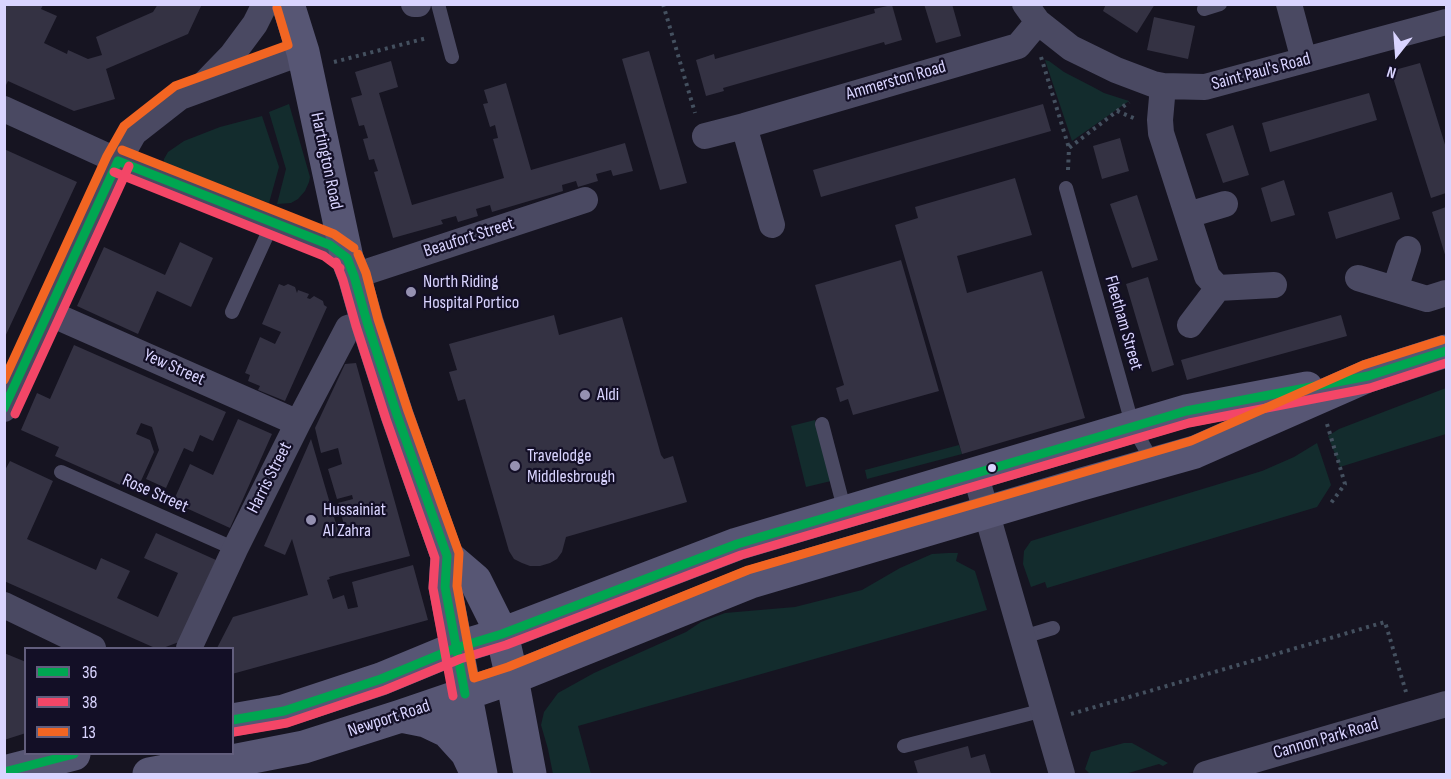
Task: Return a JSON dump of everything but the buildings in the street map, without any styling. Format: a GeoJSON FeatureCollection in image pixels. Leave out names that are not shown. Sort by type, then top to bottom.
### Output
{"type":"FeatureCollection","features":[{"type":"Feature","properties":{"kind":"main road","name":"Hartington Road"},"geometry":{"type":"LineString","coordinates":[[288,4],[317,52],[350,267],[397,415],[447,556],[445,587],[479,774]]}},
{"type":"Feature","properties":{"kind":"main road","name":"Newport Road"},"geometry":{"type":"LineString","coordinates":[[149,774],[304,747],[401,716],[512,678],[751,582],[1196,452],[1368,376],[1446,351]]}},
{"type":"Feature","properties":{"kind":"main road","name":"Newport Road"},"geometry":{"type":"LineString","coordinates":[[234,720],[284,711],[381,679],[456,648],[502,634],[737,544],[1186,411],[1368,376]]}},
{"type":"Feature","properties":{"kind":"main road","name":"Hartington Road"},"geometry":{"type":"LineString","coordinates":[[447,556],[475,580],[502,634],[530,774]]}},
{"type":"Feature","properties":{"kind":"main road"},"geometry":{"type":"LineString","coordinates":[[401,716],[426,721],[447,731],[467,753],[479,774]]}},
{"type":"Feature","properties":{"kind":"main road"},"geometry":{"type":"LineString","coordinates":[[4,772],[68,755]]}},
{"type":"Feature","properties":{"kind":"street"},"geometry":{"type":"LineString","coordinates":[[196,91],[232,55],[255,24],[265,4]]}},
{"type":"Feature","properties":{"kind":"street"},"geometry":{"type":"LineString","coordinates":[[1289,4],[1304,60]]}},
{"type":"Feature","properties":{"kind":"street","name":"Ammerston Road"},"geometry":{"type":"LineString","coordinates":[[700,125],[744,126],[1018,45],[1031,13]]}},
{"type":"Feature","properties":{"kind":"street","name":"Saint Paul's Road"},"geometry":{"type":"LineString","coordinates":[[1031,13],[1071,48],[1116,70],[1158,85],[1205,87],[1446,22]]}},
{"type":"Feature","properties":{"kind":"street"},"geometry":{"type":"LineString","coordinates":[[4,409],[118,161],[134,133],[180,97],[317,52]]}},
{"type":"Feature","properties":{"kind":"street"},"geometry":{"type":"LineString","coordinates":[[1158,85],[1161,133],[1207,276],[1218,288]]}},
{"type":"Feature","properties":{"kind":"street"},"geometry":{"type":"LineString","coordinates":[[4,109],[118,161],[330,245],[350,267]]}},
{"type":"Feature","properties":{"kind":"street"},"geometry":{"type":"LineString","coordinates":[[744,126],[772,225]]}},
{"type":"Feature","properties":{"kind":"street","name":"Beaufort Street"},"geometry":{"type":"LineString","coordinates":[[350,267],[585,200]]}},
{"type":"Feature","properties":{"kind":"street"},"geometry":{"type":"LineString","coordinates":[[1188,215],[1225,204]]}},
{"type":"Feature","properties":{"kind":"street"},"geometry":{"type":"LineString","coordinates":[[1395,289],[1408,249]]}},
{"type":"Feature","properties":{"kind":"street"},"geometry":{"type":"LineString","coordinates":[[1358,278],[1427,299],[1446,293]]}},
{"type":"Feature","properties":{"kind":"street"},"geometry":{"type":"LineString","coordinates":[[1190,325],[1218,288],[1274,285]]}},
{"type":"Feature","properties":{"kind":"street","name":"Yew Street"},"geometry":{"type":"LineString","coordinates":[[49,314],[298,423]]}},
{"type":"Feature","properties":{"kind":"street","name":"Harris Street"},"geometry":{"type":"LineString","coordinates":[[189,647],[235,549],[348,328],[367,322]]}},
{"type":"Feature","properties":{"kind":"street"},"geometry":{"type":"LineString","coordinates":[[975,473],[1062,774]]}},
{"type":"Feature","properties":{"kind":"street"},"geometry":{"type":"LineString","coordinates":[[4,605],[91,647]]}},
{"type":"Feature","properties":{"kind":"street","name":"Cannon Park Road"},"geometry":{"type":"LineString","coordinates":[[1206,774],[1446,704]]}},
{"type":"Feature","properties":{"kind":"lane"},"geometry":{"type":"LineString","coordinates":[[438,4],[452,57]]}},
{"type":"Feature","properties":{"kind":"lane"},"geometry":{"type":"LineString","coordinates":[[1204,9],[1220,4]]}},
{"type":"Feature","properties":{"kind":"lane","name":"Fleetham Street"},"geometry":{"type":"LineString","coordinates":[[1066,188],[1133,427],[1154,464]]}},
{"type":"Feature","properties":{"kind":"lane"},"geometry":{"type":"LineString","coordinates":[[232,312],[273,222]]}},
{"type":"Feature","properties":{"kind":"lane"},"geometry":{"type":"LineString","coordinates":[[822,424],[845,512]]}},
{"type":"Feature","properties":{"kind":"lane","name":"Rose Street"},"geometry":{"type":"LineString","coordinates":[[61,472],[235,549]]}},
{"type":"Feature","properties":{"kind":"lane"},"geometry":{"type":"LineString","coordinates":[[1023,637],[1053,628]]}},
{"type":"Feature","properties":{"kind":"lane"},"geometry":{"type":"LineString","coordinates":[[904,746],[1045,715]]}},
{"type":"Feature","properties":{"kind":"path"},"geometry":{"type":"LineString","coordinates":[[663,4],[700,125]]}},
{"type":"Feature","properties":{"kind":"path"},"geometry":{"type":"LineString","coordinates":[[317,52],[334,63],[446,33]]}},
{"type":"Feature","properties":{"kind":"path"},"geometry":{"type":"LineString","coordinates":[[1042,57],[1069,148],[1066,188]]}},
{"type":"Feature","properties":{"kind":"path"},"geometry":{"type":"LineString","coordinates":[[1069,148],[1117,111],[1158,85]]}},
{"type":"Feature","properties":{"kind":"path"},"geometry":{"type":"LineString","coordinates":[[1117,111],[1145,122]]}},
{"type":"Feature","properties":{"kind":"path"},"geometry":{"type":"LineString","coordinates":[[1319,397],[1346,484],[1330,503]]}},
{"type":"Feature","properties":{"kind":"path"},"geometry":{"type":"LineString","coordinates":[[1045,715],[1385,622],[1413,713]]}},
{"type":"Feature","properties":{"kind":"green space"},"geometry":{"type":"Polygon","coordinates":[[[1045,60],[1104,93],[1129,101],[1072,141],[1045,60]]]}},
{"type":"Feature","properties":{"kind":"green space"},"geometry":{"type":"Polygon","coordinates":[[[289,104],[310,177],[305,191],[298,199],[291,203],[277,204],[286,169],[269,112],[289,104]]]}},
{"type":"Feature","properties":{"kind":"green space"},"geometry":{"type":"Polygon","coordinates":[[[262,116],[279,167],[269,203],[164,163],[168,152],[184,141],[220,127],[262,116]]]}},
{"type":"Feature","properties":{"kind":"green space"},"geometry":{"type":"Polygon","coordinates":[[[1446,388],[1446,434],[1340,467],[1328,436],[1339,429],[1446,388]]]}},
{"type":"Feature","properties":{"kind":"green space"},"geometry":{"type":"Polygon","coordinates":[[[815,420],[831,481],[806,487],[791,426],[815,420]]]}},
{"type":"Feature","properties":{"kind":"green space"},"geometry":{"type":"Polygon","coordinates":[[[1317,443],[1331,485],[1317,507],[1047,588],[1045,582],[1031,587],[1023,564],[1024,551],[1031,541],[1262,471],[1294,457],[1317,443]]]}},
{"type":"Feature","properties":{"kind":"green space"},"geometry":{"type":"Polygon","coordinates":[[[959,445],[962,454],[867,479],[865,470],[959,445]]]}},
{"type":"Feature","properties":{"kind":"green space"},"geometry":{"type":"Polygon","coordinates":[[[958,553],[956,561],[975,571],[987,610],[578,726],[591,774],[553,774],[541,725],[544,712],[558,693],[594,673],[686,632],[701,622],[725,613],[795,607],[862,590],[900,568],[932,554],[958,553]]]}},
{"type":"Feature","properties":{"kind":"green space"},"geometry":{"type":"Polygon","coordinates":[[[1132,743],[1168,763],[1125,774],[1090,774],[1085,769],[1091,752],[1132,743]]]}},
{"type":"Feature","properties":{"kind":"transit line","name":"13"},"geometry":{"type":"LineString","coordinates":[[4,380],[107,156],[124,126],[175,86],[288,45],[277,8]]}},
{"type":"Feature","properties":{"kind":"transit line","name":"13"},"geometry":{"type":"LineString","coordinates":[[122,150],[334,234],[354,248]]}},
{"type":"Feature","properties":{"kind":"transit line","name":"36"},"geometry":{"type":"LineString","coordinates":[[118,161],[330,245],[347,258]]}},
{"type":"Feature","properties":{"kind":"transit line","name":"36"},"geometry":{"type":"LineString","coordinates":[[4,408],[118,161]]}},
{"type":"Feature","properties":{"kind":"transit line","name":"38"},"geometry":{"type":"LineString","coordinates":[[15,414],[129,166]]}},
{"type":"Feature","properties":{"kind":"transit line","name":"38"},"geometry":{"type":"LineString","coordinates":[[114,172],[324,256],[340,268]]}},
{"type":"Feature","properties":{"kind":"transit line","name":"13"},"geometry":{"type":"LineString","coordinates":[[358,254],[366,273],[378,319],[408,411],[459,553],[457,586],[474,678],[508,667],[748,570],[1191,441],[1363,365],[1442,340]]}},
{"type":"Feature","properties":{"kind":"transit line","name":"36"},"geometry":{"type":"LineString","coordinates":[[347,258],[397,415],[447,556],[445,587],[465,694]]}},
{"type":"Feature","properties":{"kind":"transit line","name":"38"},"geometry":{"type":"LineString","coordinates":[[336,262],[386,419],[435,558],[433,588],[453,696]]}},
{"type":"Feature","properties":{"kind":"transit line","name":"36"},"geometry":{"type":"LineString","coordinates":[[234,720],[284,711],[381,679],[456,648],[502,634],[737,544],[1186,411],[1368,376],[1446,351]]}},
{"type":"Feature","properties":{"kind":"transit line","name":"38"},"geometry":{"type":"LineString","coordinates":[[234,732],[287,723],[385,690],[460,659],[506,645],[741,555],[1189,423],[1370,388],[1446,363]]}},
{"type":"Feature","properties":{"kind":"transit line","name":"36"},"geometry":{"type":"LineString","coordinates":[[4,772],[70,755]]}},
{"type":"Feature","properties":{"kind":"place","name":"North Riding Hospital Portico"},"geometry":{"type":"Point","coordinates":[411,292]}},
{"type":"Feature","properties":{"kind":"place","name":"Aldi"},"geometry":{"type":"Point","coordinates":[585,395]}},
{"type":"Feature","properties":{"kind":"place","name":"Travelodge Middlesbrough"},"geometry":{"type":"Point","coordinates":[515,466]}},
{"type":"Feature","properties":{"kind":"place","name":"Hussainiat Al Zahra"},"geometry":{"type":"Point","coordinates":[311,520]}}]}
